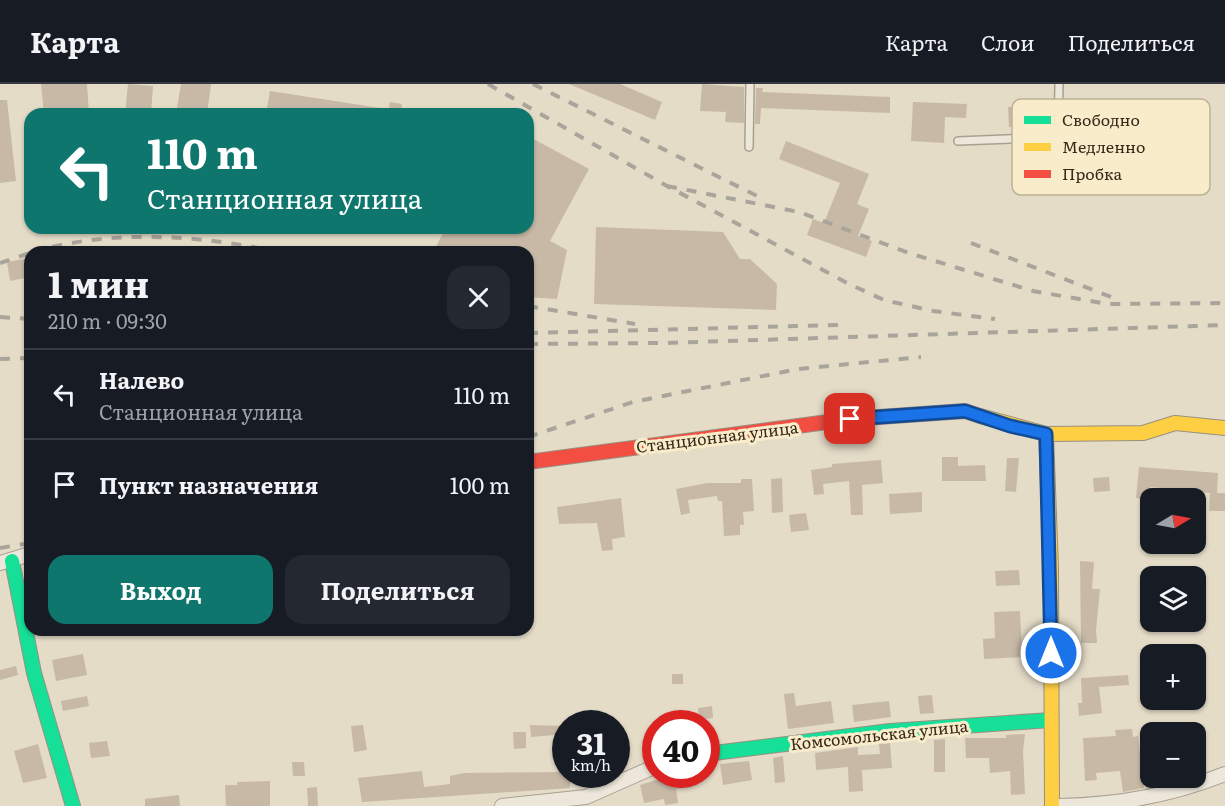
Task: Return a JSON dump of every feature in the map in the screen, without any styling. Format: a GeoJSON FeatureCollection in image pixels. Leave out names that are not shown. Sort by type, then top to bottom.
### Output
{"type":"FeatureCollection","features":[{"type":"Feature","properties":{"kind":"street","name":"Станционная улица"},"geometry":{"type":"LineString","coordinates":[[534,461],[850,419],[965,411],[1010,426],[1046,434],[1143,434],[1175,423],[1225,428]]}},
{"type":"Feature","properties":{"kind":"street"},"geometry":{"type":"LineString","coordinates":[[1046,434],[1051,569],[1052,806]]}},
{"type":"Feature","properties":{"kind":"street"},"geometry":{"type":"LineString","coordinates":[[24,556],[6,562],[24,633]]}},
{"type":"Feature","properties":{"kind":"street"},"geometry":{"type":"LineString","coordinates":[[25,636],[73,806]]}},
{"type":"Feature","properties":{"kind":"street","name":"Комсомольская улица"},"geometry":{"type":"LineString","coordinates":[[720,752],[890,731],[1051,720]]}},
{"type":"Feature","properties":{"kind":"street"},"geometry":{"type":"LineString","coordinates":[[502,806],[586,797],[642,772]]}},
{"type":"Feature","properties":{"kind":"street"},"geometry":{"type":"LineString","coordinates":[[1060,806],[1120,801],[1170,792],[1225,774]]}},
{"type":"Feature","properties":{"kind":"lane"},"geometry":{"type":"LineString","coordinates":[[749,147],[750,84]]}},
{"type":"Feature","properties":{"kind":"lane"},"geometry":{"type":"LineString","coordinates":[[958,141],[1012,138]]}},
{"type":"Feature","properties":{"kind":"building"},"geometry":{"type":"Polygon","coordinates":[[[41,84],[87,84],[89,108],[43,108],[41,84]]]}},
{"type":"Feature","properties":{"kind":"building"},"geometry":{"type":"Polygon","coordinates":[[[128,84],[153,86],[151,108],[126,108],[128,84]]]}},
{"type":"Feature","properties":{"kind":"building"},"geometry":{"type":"Polygon","coordinates":[[[181,84],[211,84],[208,108],[177,108],[181,84]]]}},
{"type":"Feature","properties":{"kind":"building"},"geometry":{"type":"Polygon","coordinates":[[[569,84],[620,84],[662,102],[655,120],[569,84]]]}},
{"type":"Feature","properties":{"kind":"building"},"geometry":{"type":"Polygon","coordinates":[[[702,84],[744,87],[744,123],[725,122],[726,112],[700,111],[702,84]]]}},
{"type":"Feature","properties":{"kind":"building"},"geometry":{"type":"Polygon","coordinates":[[[756,88],[763,88],[762,92],[890,97],[890,113],[761,108],[760,124],[755,124],[756,88]]]}},
{"type":"Feature","properties":{"kind":"building"},"geometry":{"type":"Polygon","coordinates":[[[270,91],[380,108],[267,108],[270,91]]]}},
{"type":"Feature","properties":{"kind":"building"},"geometry":{"type":"Polygon","coordinates":[[[0,100],[7,100],[16,181],[0,183],[0,100]]]}},
{"type":"Feature","properties":{"kind":"building"},"geometry":{"type":"Polygon","coordinates":[[[390,102],[402,104],[402,108],[389,108],[390,102]]]}},
{"type":"Feature","properties":{"kind":"building"},"geometry":{"type":"Polygon","coordinates":[[[913,102],[967,104],[966,118],[945,117],[944,143],[911,141],[913,102]]]}},
{"type":"Feature","properties":{"kind":"building"},"geometry":{"type":"Polygon","coordinates":[[[1008,107],[1012,107],[1012,127],[1009,127],[1008,107]]]}},
{"type":"Feature","properties":{"kind":"building"},"geometry":{"type":"Polygon","coordinates":[[[534,139],[589,169],[550,241],[567,250],[557,299],[534,297],[534,246],[436,246],[443,234],[534,234],[534,139]]]}},
{"type":"Feature","properties":{"kind":"building"},"geometry":{"type":"Polygon","coordinates":[[[786,141],[869,174],[857,204],[869,209],[858,236],[872,241],[866,257],[807,235],[813,219],[824,223],[840,183],[779,159],[786,141]]]}},
{"type":"Feature","properties":{"kind":"building"},"geometry":{"type":"Polygon","coordinates":[[[596,227],[723,232],[740,259],[750,259],[777,284],[776,310],[594,304],[596,227]]]}},
{"type":"Feature","properties":{"kind":"building"},"geometry":{"type":"Polygon","coordinates":[[[24,259],[24,278],[10,281],[7,262],[24,259]]]}},
{"type":"Feature","properties":{"kind":"building"},"geometry":{"type":"Polygon","coordinates":[[[942,457],[958,457],[958,466],[985,465],[986,481],[942,481],[942,457]]]}},
{"type":"Feature","properties":{"kind":"building"},"geometry":{"type":"Polygon","coordinates":[[[1007,458],[1019,458],[1016,492],[1005,491],[1007,458]]]}},
{"type":"Feature","properties":{"kind":"building"},"geometry":{"type":"Polygon","coordinates":[[[881,460],[883,483],[862,485],[863,515],[851,515],[849,481],[823,484],[824,494],[814,495],[811,470],[832,467],[832,464],[881,460]]]}},
{"type":"Feature","properties":{"kind":"building"},"geometry":{"type":"Polygon","coordinates":[[[1139,467],[1218,473],[1217,493],[1225,493],[1225,511],[1209,511],[1210,493],[1206,493],[1206,488],[1140,488],[1140,498],[1136,498],[1139,467]]]}},
{"type":"Feature","properties":{"kind":"building"},"geometry":{"type":"Polygon","coordinates":[[[1109,477],[1110,491],[1094,492],[1093,478],[1109,477]]]}},
{"type":"Feature","properties":{"kind":"building"},"geometry":{"type":"Polygon","coordinates":[[[782,478],[783,512],[772,513],[771,479],[782,478]]]}},
{"type":"Feature","properties":{"kind":"building"},"geometry":{"type":"Polygon","coordinates":[[[741,479],[752,479],[754,511],[743,512],[744,525],[740,525],[740,535],[724,536],[722,501],[718,501],[717,496],[688,500],[690,513],[681,515],[676,489],[707,483],[741,483],[741,479]]]}},
{"type":"Feature","properties":{"kind":"building"},"geometry":{"type":"Polygon","coordinates":[[[922,492],[922,512],[890,514],[889,494],[922,492]]]}},
{"type":"Feature","properties":{"kind":"building"},"geometry":{"type":"Polygon","coordinates":[[[621,498],[625,537],[612,539],[613,550],[602,551],[597,523],[559,524],[557,507],[621,498]]]}},
{"type":"Feature","properties":{"kind":"building"},"geometry":{"type":"Polygon","coordinates":[[[806,513],[809,530],[791,532],[789,515],[806,513]]]}},
{"type":"Feature","properties":{"kind":"building"},"geometry":{"type":"Polygon","coordinates":[[[1080,561],[1094,562],[1092,589],[1100,589],[1097,643],[1081,643],[1080,561]]]}},
{"type":"Feature","properties":{"kind":"building"},"geometry":{"type":"Polygon","coordinates":[[[1019,570],[1020,585],[996,586],[995,571],[1019,570]]]}},
{"type":"Feature","properties":{"kind":"building"},"geometry":{"type":"Polygon","coordinates":[[[1020,611],[1022,657],[984,659],[983,639],[995,638],[994,612],[1020,611]]]}},
{"type":"Feature","properties":{"kind":"building"},"geometry":{"type":"Polygon","coordinates":[[[83,654],[87,675],[56,681],[52,660],[83,654]]]}},
{"type":"Feature","properties":{"kind":"building"},"geometry":{"type":"Polygon","coordinates":[[[16,666],[18,675],[0,680],[0,670],[16,666]]]}},
{"type":"Feature","properties":{"kind":"building"},"geometry":{"type":"Polygon","coordinates":[[[672,674],[683,674],[683,684],[672,684],[672,674]]]}},
{"type":"Feature","properties":{"kind":"building"},"geometry":{"type":"Polygon","coordinates":[[[1128,675],[1129,685],[1099,687],[1102,713],[1079,716],[1078,703],[1082,703],[1081,678],[1128,675]]]}},
{"type":"Feature","properties":{"kind":"building"},"geometry":{"type":"Polygon","coordinates":[[[794,693],[796,706],[831,701],[834,723],[788,729],[784,694],[794,693]]]}},
{"type":"Feature","properties":{"kind":"building"},"geometry":{"type":"Polygon","coordinates":[[[932,695],[934,713],[920,714],[918,696],[932,695]]]}},
{"type":"Feature","properties":{"kind":"building"},"geometry":{"type":"Polygon","coordinates":[[[87,696],[89,706],[63,711],[61,701],[87,696]]]}},
{"type":"Feature","properties":{"kind":"building"},"geometry":{"type":"Polygon","coordinates":[[[889,701],[891,717],[854,722],[852,705],[889,701]]]}},
{"type":"Feature","properties":{"kind":"building"},"geometry":{"type":"Polygon","coordinates":[[[712,706],[712,710],[698,710],[698,708],[712,706]]]}},
{"type":"Feature","properties":{"kind":"building"},"geometry":{"type":"Polygon","coordinates":[[[363,725],[367,750],[354,752],[351,726],[363,725]]]}},
{"type":"Feature","properties":{"kind":"building"},"geometry":{"type":"Polygon","coordinates":[[[530,725],[552,726],[552,735],[531,737],[530,725]]]}},
{"type":"Feature","properties":{"kind":"building"},"geometry":{"type":"Polygon","coordinates":[[[1132,729],[1133,737],[1138,736],[1140,788],[1144,788],[1123,792],[1120,771],[1096,773],[1097,780],[1085,781],[1083,738],[1116,736],[1115,730],[1132,729]]]}},
{"type":"Feature","properties":{"kind":"building"},"geometry":{"type":"Polygon","coordinates":[[[513,732],[526,732],[526,748],[514,749],[513,732]]]}},
{"type":"Feature","properties":{"kind":"building"},"geometry":{"type":"Polygon","coordinates":[[[1025,734],[1023,751],[1025,794],[1011,795],[1010,771],[990,773],[989,758],[966,758],[965,738],[1006,738],[1006,735],[1025,734]]]}},
{"type":"Feature","properties":{"kind":"building"},"geometry":{"type":"Polygon","coordinates":[[[945,739],[945,772],[934,772],[934,740],[945,739]]]}},
{"type":"Feature","properties":{"kind":"building"},"geometry":{"type":"Polygon","coordinates":[[[107,741],[110,756],[91,758],[89,743],[107,741]]]}},
{"type":"Feature","properties":{"kind":"building"},"geometry":{"type":"Polygon","coordinates":[[[890,743],[892,768],[862,770],[863,791],[849,792],[848,767],[816,770],[815,753],[858,747],[858,755],[880,754],[879,744],[890,743]]]}},
{"type":"Feature","properties":{"kind":"building"},"geometry":{"type":"Polygon","coordinates":[[[38,744],[47,778],[23,783],[14,751],[38,744]]]}},
{"type":"Feature","properties":{"kind":"building"},"geometry":{"type":"Polygon","coordinates":[[[783,756],[785,782],[775,783],[773,758],[783,756]]]}},
{"type":"Feature","properties":{"kind":"building"},"geometry":{"type":"Polygon","coordinates":[[[749,761],[752,780],[723,785],[720,764],[749,761]]]}},
{"type":"Feature","properties":{"kind":"building"},"geometry":{"type":"Polygon","coordinates":[[[292,762],[304,762],[305,776],[293,776],[292,762]]]}},
{"type":"Feature","properties":{"kind":"building"},"geometry":{"type":"Polygon","coordinates":[[[422,771],[424,787],[450,784],[450,776],[464,773],[552,772],[552,788],[570,788],[362,802],[358,778],[422,771]]]}},
{"type":"Feature","properties":{"kind":"building"},"geometry":{"type":"Polygon","coordinates":[[[270,781],[270,806],[226,806],[225,785],[237,785],[237,782],[270,781]]]}},
{"type":"Feature","properties":{"kind":"building"},"geometry":{"type":"Polygon","coordinates":[[[642,784],[642,788],[684,788],[676,789],[678,803],[665,805],[664,799],[644,803],[640,785],[642,784]]]}},
{"type":"Feature","properties":{"kind":"building"},"geometry":{"type":"Polygon","coordinates":[[[317,787],[318,806],[308,806],[307,788],[317,787]]]}},
{"type":"Feature","properties":{"kind":"building"},"geometry":{"type":"Polygon","coordinates":[[[179,795],[180,806],[145,806],[145,799],[179,795]]]}},
{"type":"Feature","properties":{"kind":"railway"},"geometry":{"type":"LineString","coordinates":[[488,84],[530,108]]}},
{"type":"Feature","properties":{"kind":"railway"},"geometry":{"type":"LineString","coordinates":[[533,84],[761,198]]}},
{"type":"Feature","properties":{"kind":"railway"},"geometry":{"type":"LineString","coordinates":[[534,110],[667,186],[849,284],[884,300],[933,311],[995,319]]}},
{"type":"Feature","properties":{"kind":"railway"},"geometry":{"type":"LineString","coordinates":[[667,186],[799,212],[909,253],[1033,291],[1108,304],[1225,303]]}},
{"type":"Feature","properties":{"kind":"railway"},"geometry":{"type":"LineString","coordinates":[[58,246],[124,237],[187,238],[248,246]]}},
{"type":"Feature","properties":{"kind":"railway"},"geometry":{"type":"LineString","coordinates":[[971,243],[1119,300]]}},
{"type":"Feature","properties":{"kind":"railway"},"geometry":{"type":"LineString","coordinates":[[0,263],[24,255]]}},
{"type":"Feature","properties":{"kind":"railway"},"geometry":{"type":"LineString","coordinates":[[534,307],[635,324]]}},
{"type":"Feature","properties":{"kind":"railway"},"geometry":{"type":"LineString","coordinates":[[0,317],[24,319]]}},
{"type":"Feature","properties":{"kind":"railway"},"geometry":{"type":"LineString","coordinates":[[534,333],[840,325]]}},
{"type":"Feature","properties":{"kind":"railway"},"geometry":{"type":"LineString","coordinates":[[534,344],[665,343],[1225,325]]}},
{"type":"Feature","properties":{"kind":"railway"},"geometry":{"type":"LineString","coordinates":[[534,435],[633,402],[798,369],[921,357]]}},
{"type":"Feature","properties":{"kind":"railway"},"geometry":{"type":"LineString","coordinates":[[0,359],[24,358]]}},
{"type":"Feature","properties":{"kind":"railway"},"geometry":{"type":"LineString","coordinates":[[0,548],[24,544]]}},
{"type":"Feature","properties":{"kind":"traffic: fast"},"geometry":{"type":"LineString","coordinates":[[12,561],[24,622]]}},
{"type":"Feature","properties":{"kind":"traffic: fast"},"geometry":{"type":"LineString","coordinates":[[27,636],[34,673],[73,806]]}},
{"type":"Feature","properties":{"kind":"traffic: fast"},"geometry":{"type":"LineString","coordinates":[[720,752],[890,731],[1051,720]]}},
{"type":"Feature","properties":{"kind":"traffic: slow"},"geometry":{"type":"LineString","coordinates":[[980,416],[1046,434],[1143,433],[1175,423],[1225,428]]}},
{"type":"Feature","properties":{"kind":"traffic: slow"},"geometry":{"type":"LineString","coordinates":[[1046,434],[1051,569],[1052,806]]}},
{"type":"Feature","properties":{"kind":"traffic: jam"},"geometry":{"type":"LineString","coordinates":[[534,461],[850,419],[965,411],[980,416]]}},
{"type":"Feature","properties":{"kind":"route"},"geometry":{"type":"LineString","coordinates":[[850,419],[965,411],[1010,426],[1046,434],[1051,569],[1051,653]]}}]}
